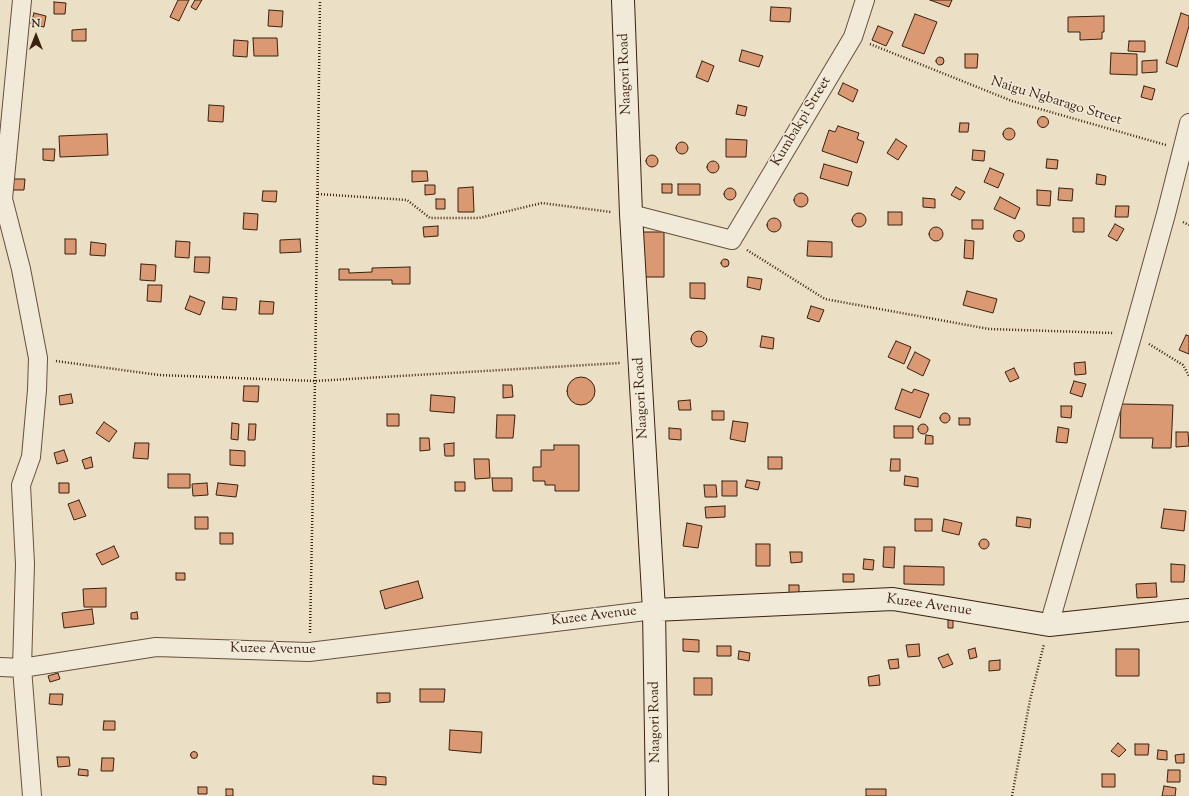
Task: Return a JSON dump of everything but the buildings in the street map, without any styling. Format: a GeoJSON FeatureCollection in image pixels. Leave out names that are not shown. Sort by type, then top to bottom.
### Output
{"type":"FeatureCollection","features":[{"type":"Feature","properties":{"kind":"street"},"geometry":{"type":"LineString","coordinates":[[22,0],[3,199],[21,269],[38,358],[37,390],[31,457],[21,485],[25,564],[22,668],[32,796]]}},
{"type":"Feature","properties":{"kind":"street","name":"Naagori Road"},"geometry":{"type":"LineString","coordinates":[[623,0],[631,214],[654,610],[657,796]]}},
{"type":"Feature","properties":{"kind":"street","name":"Kumbakpi Street"},"geometry":{"type":"LineString","coordinates":[[732,240],[853,37],[865,0]]}},
{"type":"Feature","properties":{"kind":"street"},"geometry":{"type":"LineString","coordinates":[[1049,625],[1133,334],[1183,150],[1189,122]]}},
{"type":"Feature","properties":{"kind":"street"},"geometry":{"type":"LineString","coordinates":[[631,214],[732,240]]}},
{"type":"Feature","properties":{"kind":"street","name":"Kuzee Avenue"},"geometry":{"type":"LineString","coordinates":[[0,667],[22,668],[156,647],[309,652],[654,610],[893,599],[1049,625],[1189,610]]}},
{"type":"Feature","properties":{"kind":"path"},"geometry":{"type":"LineString","coordinates":[[309,652],[315,381],[320,0]]}},
{"type":"Feature","properties":{"kind":"path","name":"Naigu Ngbarago Street"},"geometry":{"type":"LineString","coordinates":[[853,37],[1012,101],[1183,150]]}},
{"type":"Feature","properties":{"kind":"path"},"geometry":{"type":"LineString","coordinates":[[318,194],[407,200],[430,218],[479,218],[542,203],[631,214]]}},
{"type":"Feature","properties":{"kind":"path"},"geometry":{"type":"LineString","coordinates":[[732,240],[825,299],[989,329],[1133,334],[1183,365],[1189,376]]}},
{"type":"Feature","properties":{"kind":"path"},"geometry":{"type":"LineString","coordinates":[[38,358],[159,375],[315,381],[640,362]]}},
{"type":"Feature","properties":{"kind":"path"},"geometry":{"type":"LineString","coordinates":[[1012,796],[1030,700],[1049,625]]}}]}
